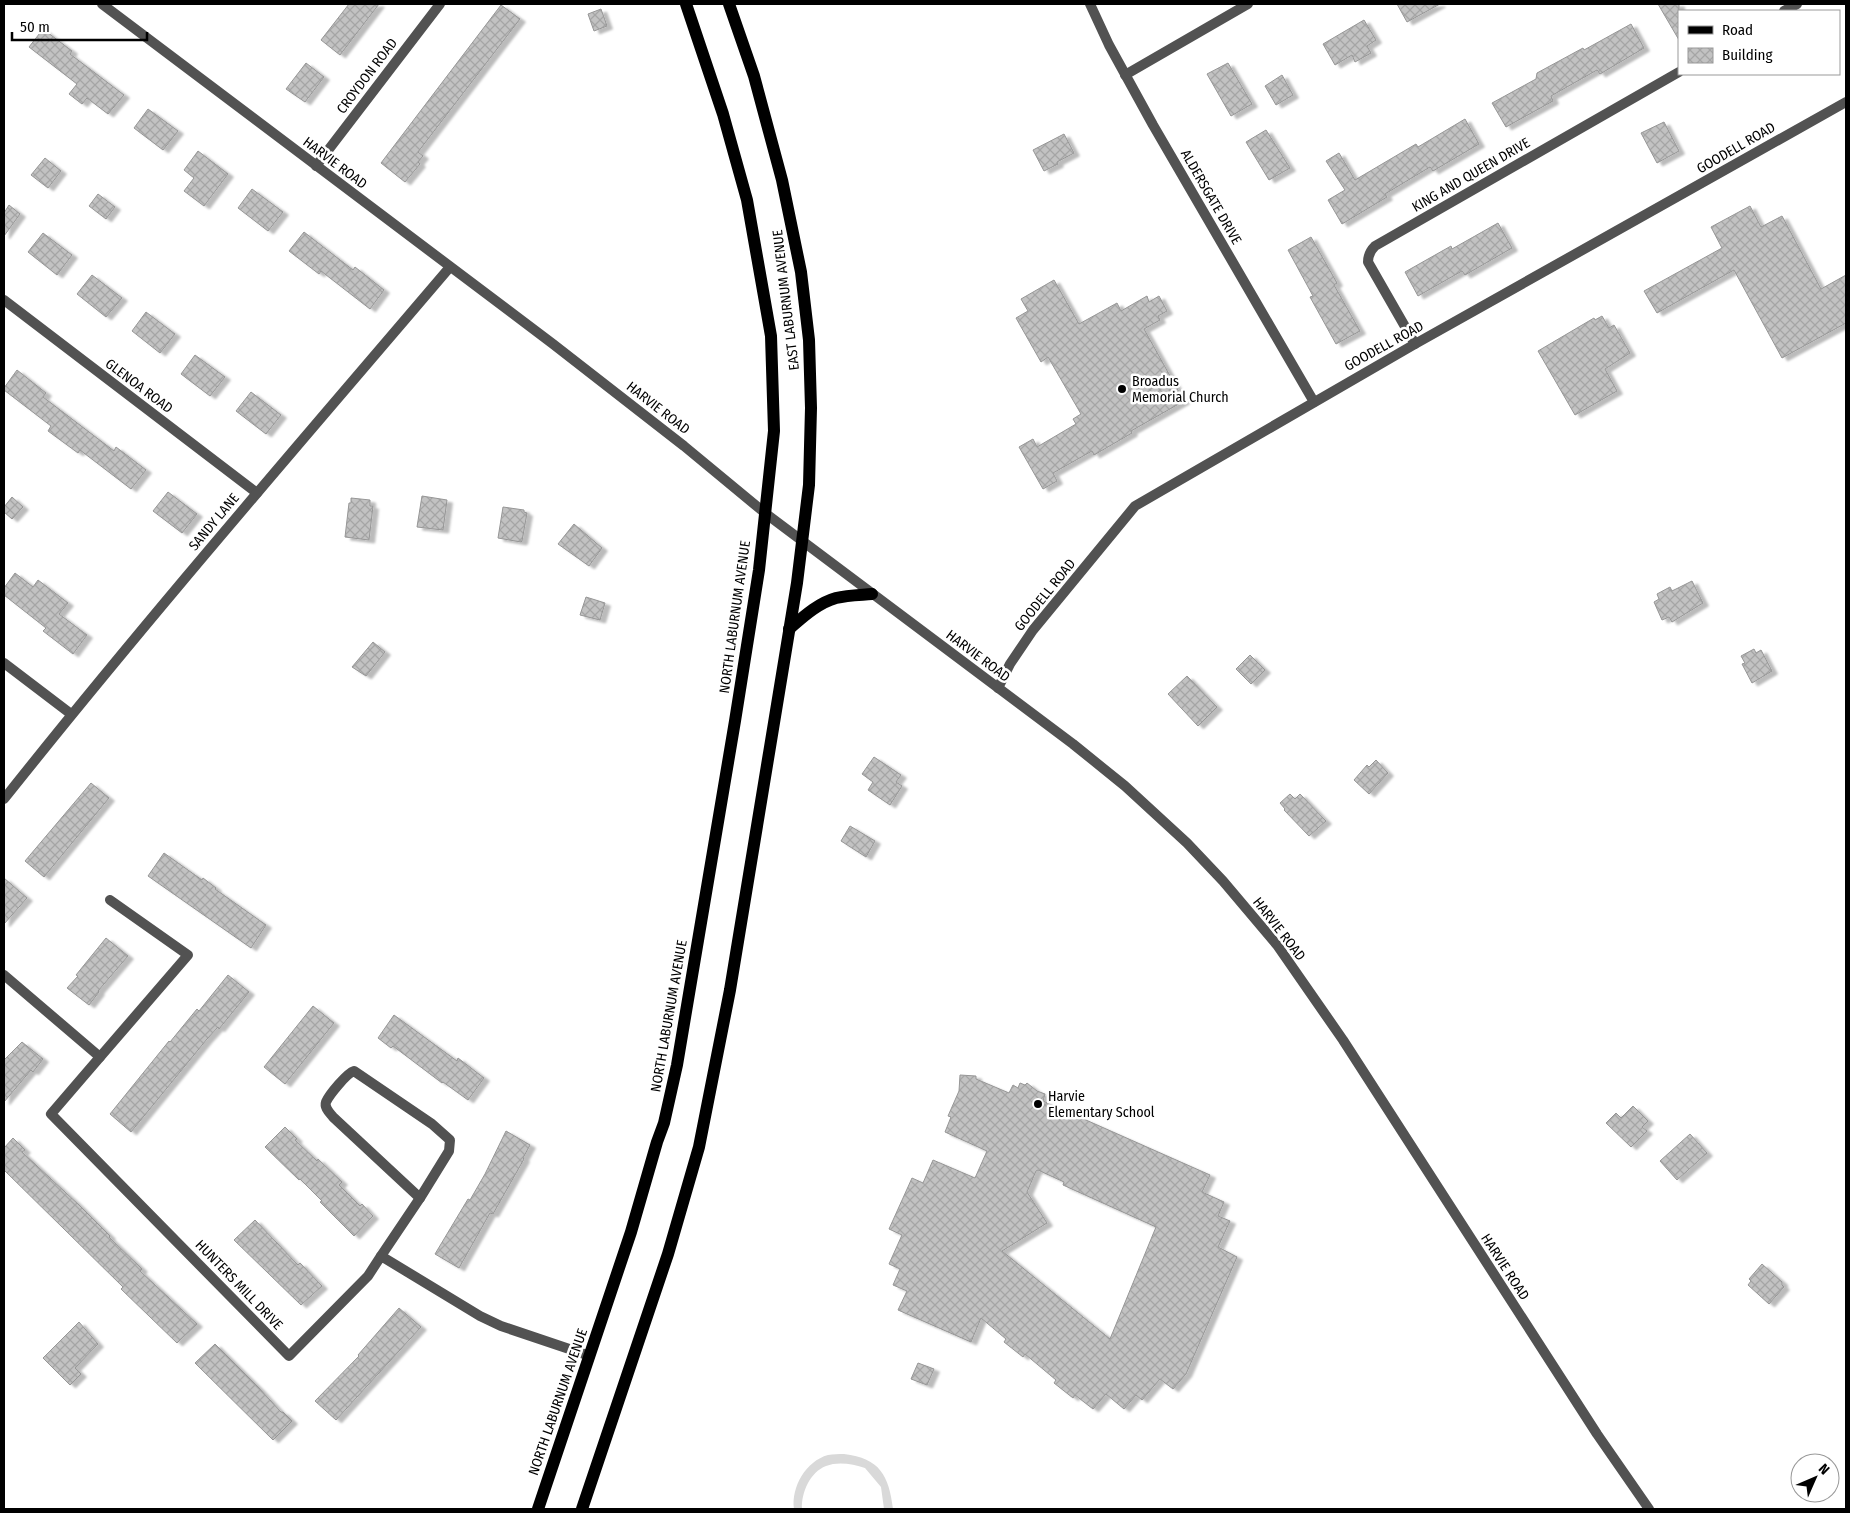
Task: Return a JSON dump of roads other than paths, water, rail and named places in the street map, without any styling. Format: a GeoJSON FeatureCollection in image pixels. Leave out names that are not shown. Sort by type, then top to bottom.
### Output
{"type":"FeatureCollection","features":[{"type":"Feature","properties":{"kind":"main road","name":"EAST LABURNUM AVENUE"},"geometry":{"type":"LineString","coordinates":[[686,4],[723,114],[747,200],[767,308],[771,336],[774,430],[765,513]]}},
{"type":"Feature","properties":{"kind":"main road","name":"EAST LABURNUM AVENUE"},"geometry":{"type":"LineString","coordinates":[[729,4],[754,76],[782,180],[801,272],[808,340],[811,408],[809,485],[802,540]]}},
{"type":"Feature","properties":{"kind":"main road","name":"NORTH LABURNUM AVENUE"},"geometry":{"type":"LineString","coordinates":[[538,1509],[631,1232],[664,1124],[675,1075],[735,721],[759,570],[765,513]]}},
{"type":"Feature","properties":{"kind":"main road"},"geometry":{"type":"LineString","coordinates":[[582,1509],[668,1254],[699,1147],[730,990],[802,540]]}},
{"type":"Feature","properties":{"kind":"main road"},"geometry":{"type":"LineString","coordinates":[[789,629],[808,613],[836,598],[872,594]]}},
{"type":"Feature","properties":{"kind":"street","name":"HARVIE ROAD"},"geometry":{"type":"LineString","coordinates":[[102,4],[553,344],[684,446],[765,513],[1073,744],[1125,786],[1187,843],[1277,945],[1343,1040],[1597,1434],[1649,1509]]}},
{"type":"Feature","properties":{"kind":"street","name":"CROYDON ROAD"},"geometry":{"type":"LineString","coordinates":[[316,166],[440,4]]}},
{"type":"Feature","properties":{"kind":"street","name":"ALDERSGATE DRIVE"},"geometry":{"type":"LineString","coordinates":[[1090,4],[1125,75],[1314,402]]}},
{"type":"Feature","properties":{"kind":"street"},"geometry":{"type":"LineString","coordinates":[[1125,75],[1248,4]]}},
{"type":"Feature","properties":{"kind":"street"},"geometry":{"type":"LineString","coordinates":[[1786,10],[1797,4]]}},
{"type":"Feature","properties":{"kind":"street","name":"KING AND QUEEN DRIVE"},"geometry":{"type":"LineString","coordinates":[[1415,344],[1368,262],[1368,256],[1372,250],[1384,241],[1678,73]]}},
{"type":"Feature","properties":{"kind":"street","name":"GOODELL ROAD"},"geometry":{"type":"LineString","coordinates":[[998,688],[1010,664],[1033,630],[1135,506],[1415,344],[1846,102]]}},
{"type":"Feature","properties":{"kind":"street","name":"SANDY LANE"},"geometry":{"type":"LineString","coordinates":[[4,798],[71,714],[450,267]]}},
{"type":"Feature","properties":{"kind":"street","name":"GLENOA ROAD"},"geometry":{"type":"LineString","coordinates":[[4,300],[257,493]]}},
{"type":"Feature","properties":{"kind":"street"},"geometry":{"type":"LineString","coordinates":[[4,663],[71,714]]}},
{"type":"Feature","properties":{"kind":"street"},"geometry":{"type":"LineString","coordinates":[[4,975],[100,1057],[188,954],[110,900]]}},
{"type":"Feature","properties":{"kind":"street","name":"HUNTERS MILL DRIVE"},"geometry":{"type":"LineString","coordinates":[[100,1057],[52,1114],[289,1356],[368,1276],[382,1256]]}},
{"type":"Feature","properties":{"kind":"street"},"geometry":{"type":"LineString","coordinates":[[420,1198],[333,1117],[326,1108],[326,1102],[349,1072],[359,1073],[432,1124],[450,1140],[449,1151],[420,1198],[382,1256],[480,1316],[500,1326],[590,1356]]}},
{"type":"Feature","properties":{"kind":"place","name":"Broadus Memorial Church"},"geometry":{"type":"Point","coordinates":[1122,389]}},
{"type":"Feature","properties":{"kind":"place","name":"Harvie Elementary School"},"geometry":{"type":"Point","coordinates":[1038,1104]}}]}
